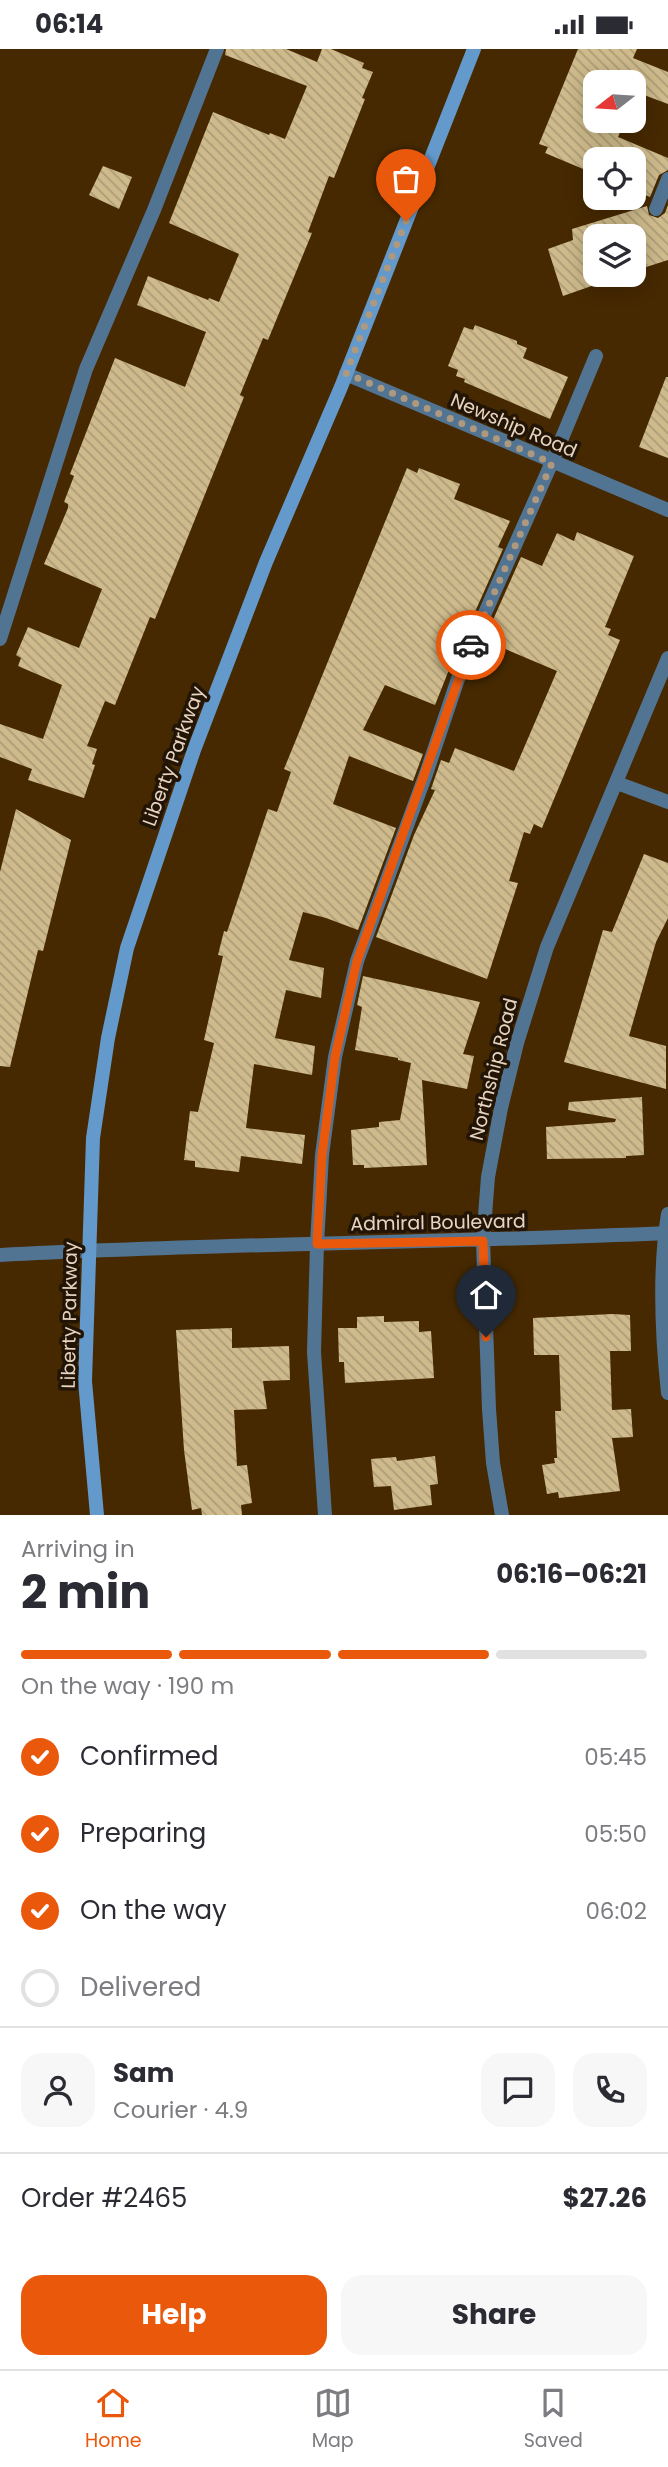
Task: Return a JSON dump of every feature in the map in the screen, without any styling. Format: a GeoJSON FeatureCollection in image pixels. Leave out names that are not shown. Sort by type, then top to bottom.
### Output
{"type":"FeatureCollection","features":[{"type":"Feature","properties":{"kind":"street"},"geometry":{"type":"LineString","coordinates":[[0,639],[86,369],[154,210],[217,49]]}},
{"type":"Feature","properties":{"kind":"street","name":"Liberty Parkway"},"geometry":{"type":"LineString","coordinates":[[97,1515],[85,1381],[93,1138],[108,1038],[127,948],[194,750],[266,562],[346,373],[474,49]]}},
{"type":"Feature","properties":{"kind":"street"},"geometry":{"type":"LineString","coordinates":[[656,209],[668,179]]}},
{"type":"Feature","properties":{"kind":"street"},"geometry":{"type":"LineString","coordinates":[[324,1515],[314,1352],[322,1155],[335,1057],[357,961],[422,786],[465,658],[552,463],[596,356]]}},
{"type":"Feature","properties":{"kind":"street","name":"Newship Road"},"geometry":{"type":"LineString","coordinates":[[346,373],[552,463],[668,510]]}},
{"type":"Feature","properties":{"kind":"street","name":"Northship Road"},"geometry":{"type":"LineString","coordinates":[[502,1515],[493,1463],[489,1409],[483,1241],[488,1177],[500,1108],[547,947],[668,658]]}},
{"type":"Feature","properties":{"kind":"street"},"geometry":{"type":"LineString","coordinates":[[617,783],[668,802]]}},
{"type":"Feature","properties":{"kind":"street"},"geometry":{"type":"LineString","coordinates":[[668,1214],[663,1346],[668,1393]]}},
{"type":"Feature","properties":{"kind":"street","name":"Admiral Boulevard"},"geometry":{"type":"LineString","coordinates":[[0,1255],[666,1233]]}},
{"type":"Feature","properties":{"kind":"building"},"geometry":{"type":"Polygon","coordinates":[[[226,49],[286,49],[317,62],[322,49],[331,49],[364,63],[362,68],[373,72],[334,178],[329,176],[308,232],[312,233],[268,340],[263,338],[240,395],[244,397],[155,619],[150,617],[115,705],[105,701],[87,746],[97,749],[92,764],[95,765],[84,798],[28,780],[32,769],[0,757],[0,724],[43,739],[62,685],[18,666],[21,658],[16,655],[28,627],[79,648],[102,589],[44,564],[68,508],[68,504],[64,502],[74,476],[70,474],[115,358],[185,387],[206,332],[137,305],[148,276],[219,302],[239,254],[169,223],[213,112],[285,139],[307,86],[225,55],[226,49]]]}},
{"type":"Feature","properties":{"kind":"building"},"geometry":{"type":"Polygon","coordinates":[[[578,49],[637,49],[633,58],[668,72],[668,104],[646,96],[646,70],[583,70],[583,133],[620,133],[618,137],[642,147],[583,147],[583,169],[545,153],[548,147],[539,144],[578,49]]]}},
{"type":"Feature","properties":{"kind":"building"},"geometry":{"type":"Polygon","coordinates":[[[646,149],[668,158],[668,170],[659,175],[650,197],[646,195],[646,149]]]}},
{"type":"Feature","properties":{"kind":"building"},"geometry":{"type":"Polygon","coordinates":[[[103,166],[132,177],[119,209],[89,195],[103,166]]]}},
{"type":"Feature","properties":{"kind":"building"},"geometry":{"type":"Polygon","coordinates":[[[668,205],[668,260],[646,267],[646,224],[588,224],[634,210],[646,210],[647,206],[649,215],[658,218],[665,213],[668,205]]]}},
{"type":"Feature","properties":{"kind":"building"},"geometry":{"type":"Polygon","coordinates":[[[583,226],[583,287],[589,287],[563,296],[548,249],[573,240],[572,229],[583,226]]]}},
{"type":"Feature","properties":{"kind":"building"},"geometry":{"type":"Polygon","coordinates":[[[475,325],[517,341],[517,344],[527,348],[523,358],[568,377],[550,419],[464,382],[465,379],[456,376],[458,370],[448,366],[464,327],[473,330],[475,325]]]}},
{"type":"Feature","properties":{"kind":"building"},"geometry":{"type":"Polygon","coordinates":[[[668,377],[668,458],[639,447],[668,377]]]}},
{"type":"Feature","properties":{"kind":"building"},"geometry":{"type":"Polygon","coordinates":[[[407,468],[417,473],[419,468],[460,484],[454,499],[510,521],[498,547],[503,549],[464,632],[435,705],[385,685],[363,730],[423,754],[413,781],[349,756],[333,804],[396,828],[358,930],[303,912],[289,960],[324,968],[321,998],[286,990],[275,1038],[315,1046],[312,1075],[254,1064],[246,1128],[305,1135],[302,1164],[241,1156],[239,1172],[195,1167],[195,1161],[184,1160],[190,1111],[198,1112],[214,1043],[204,1040],[223,956],[218,955],[224,931],[227,932],[268,809],[277,812],[291,772],[284,769],[407,468]]]}},
{"type":"Feature","properties":{"kind":"building"},"geometry":{"type":"Polygon","coordinates":[[[577,532],[634,556],[605,627],[611,629],[608,635],[620,640],[542,828],[534,824],[530,834],[524,832],[509,881],[518,883],[487,979],[376,937],[414,835],[435,790],[431,789],[441,760],[449,763],[455,748],[514,771],[557,671],[484,640],[521,557],[542,566],[557,533],[574,541],[577,532]]]}},
{"type":"Feature","properties":{"kind":"building"},"geometry":{"type":"Polygon","coordinates":[[[16,809],[71,840],[43,951],[38,950],[10,1067],[0,1066],[0,872],[16,809]]]}},
{"type":"Feature","properties":{"kind":"building"},"geometry":{"type":"Polygon","coordinates":[[[644,854],[668,863],[668,918],[656,942],[629,1036],[666,1046],[666,1089],[564,1062],[603,930],[612,932],[644,854]]]}},
{"type":"Feature","properties":{"kind":"building"},"geometry":{"type":"Polygon","coordinates":[[[363,976],[480,1002],[463,1054],[474,1056],[467,1089],[422,1080],[427,1165],[364,1168],[364,1165],[353,1165],[351,1130],[379,1127],[379,1122],[400,1120],[411,1063],[355,1050],[362,1007],[357,1005],[363,976]]]}},
{"type":"Feature","properties":{"kind":"building"},"geometry":{"type":"Polygon","coordinates":[[[642,1097],[644,1155],[626,1158],[547,1159],[546,1127],[615,1122],[616,1119],[568,1110],[569,1102],[642,1097]]]}},
{"type":"Feature","properties":{"kind":"building"},"geometry":{"type":"Polygon","coordinates":[[[630,1315],[631,1351],[610,1351],[612,1410],[631,1409],[633,1437],[612,1438],[620,1491],[559,1498],[558,1492],[547,1494],[542,1465],[555,1463],[554,1458],[557,1458],[555,1411],[561,1411],[559,1355],[534,1355],[533,1318],[630,1315]]]}},
{"type":"Feature","properties":{"kind":"building"},"geometry":{"type":"Polygon","coordinates":[[[384,1316],[384,1322],[419,1321],[419,1332],[431,1331],[434,1378],[345,1383],[344,1362],[339,1362],[338,1328],[357,1328],[357,1317],[384,1316]]]}},
{"type":"Feature","properties":{"kind":"building"},"geometry":{"type":"Polygon","coordinates":[[[232,1328],[232,1348],[289,1346],[290,1380],[263,1381],[267,1409],[234,1410],[237,1466],[247,1465],[252,1503],[241,1505],[242,1515],[202,1515],[201,1508],[192,1510],[184,1450],[176,1330],[232,1328]]]}},
{"type":"Feature","properties":{"kind":"building"},"geometry":{"type":"Polygon","coordinates":[[[435,1456],[438,1484],[430,1485],[432,1505],[394,1510],[391,1486],[374,1487],[371,1459],[396,1457],[397,1461],[435,1456]]]}},
{"type":"Feature","properties":{"kind":"way so far"},"geometry":{"type":"LineString","coordinates":[[406,221],[346,373],[552,463],[471,645]]}},
{"type":"Feature","properties":{"kind":"route"},"geometry":{"type":"LineString","coordinates":[[471,645],[357,961],[335,1057],[322,1155],[317,1244],[483,1241],[486,1337]]}}]}
